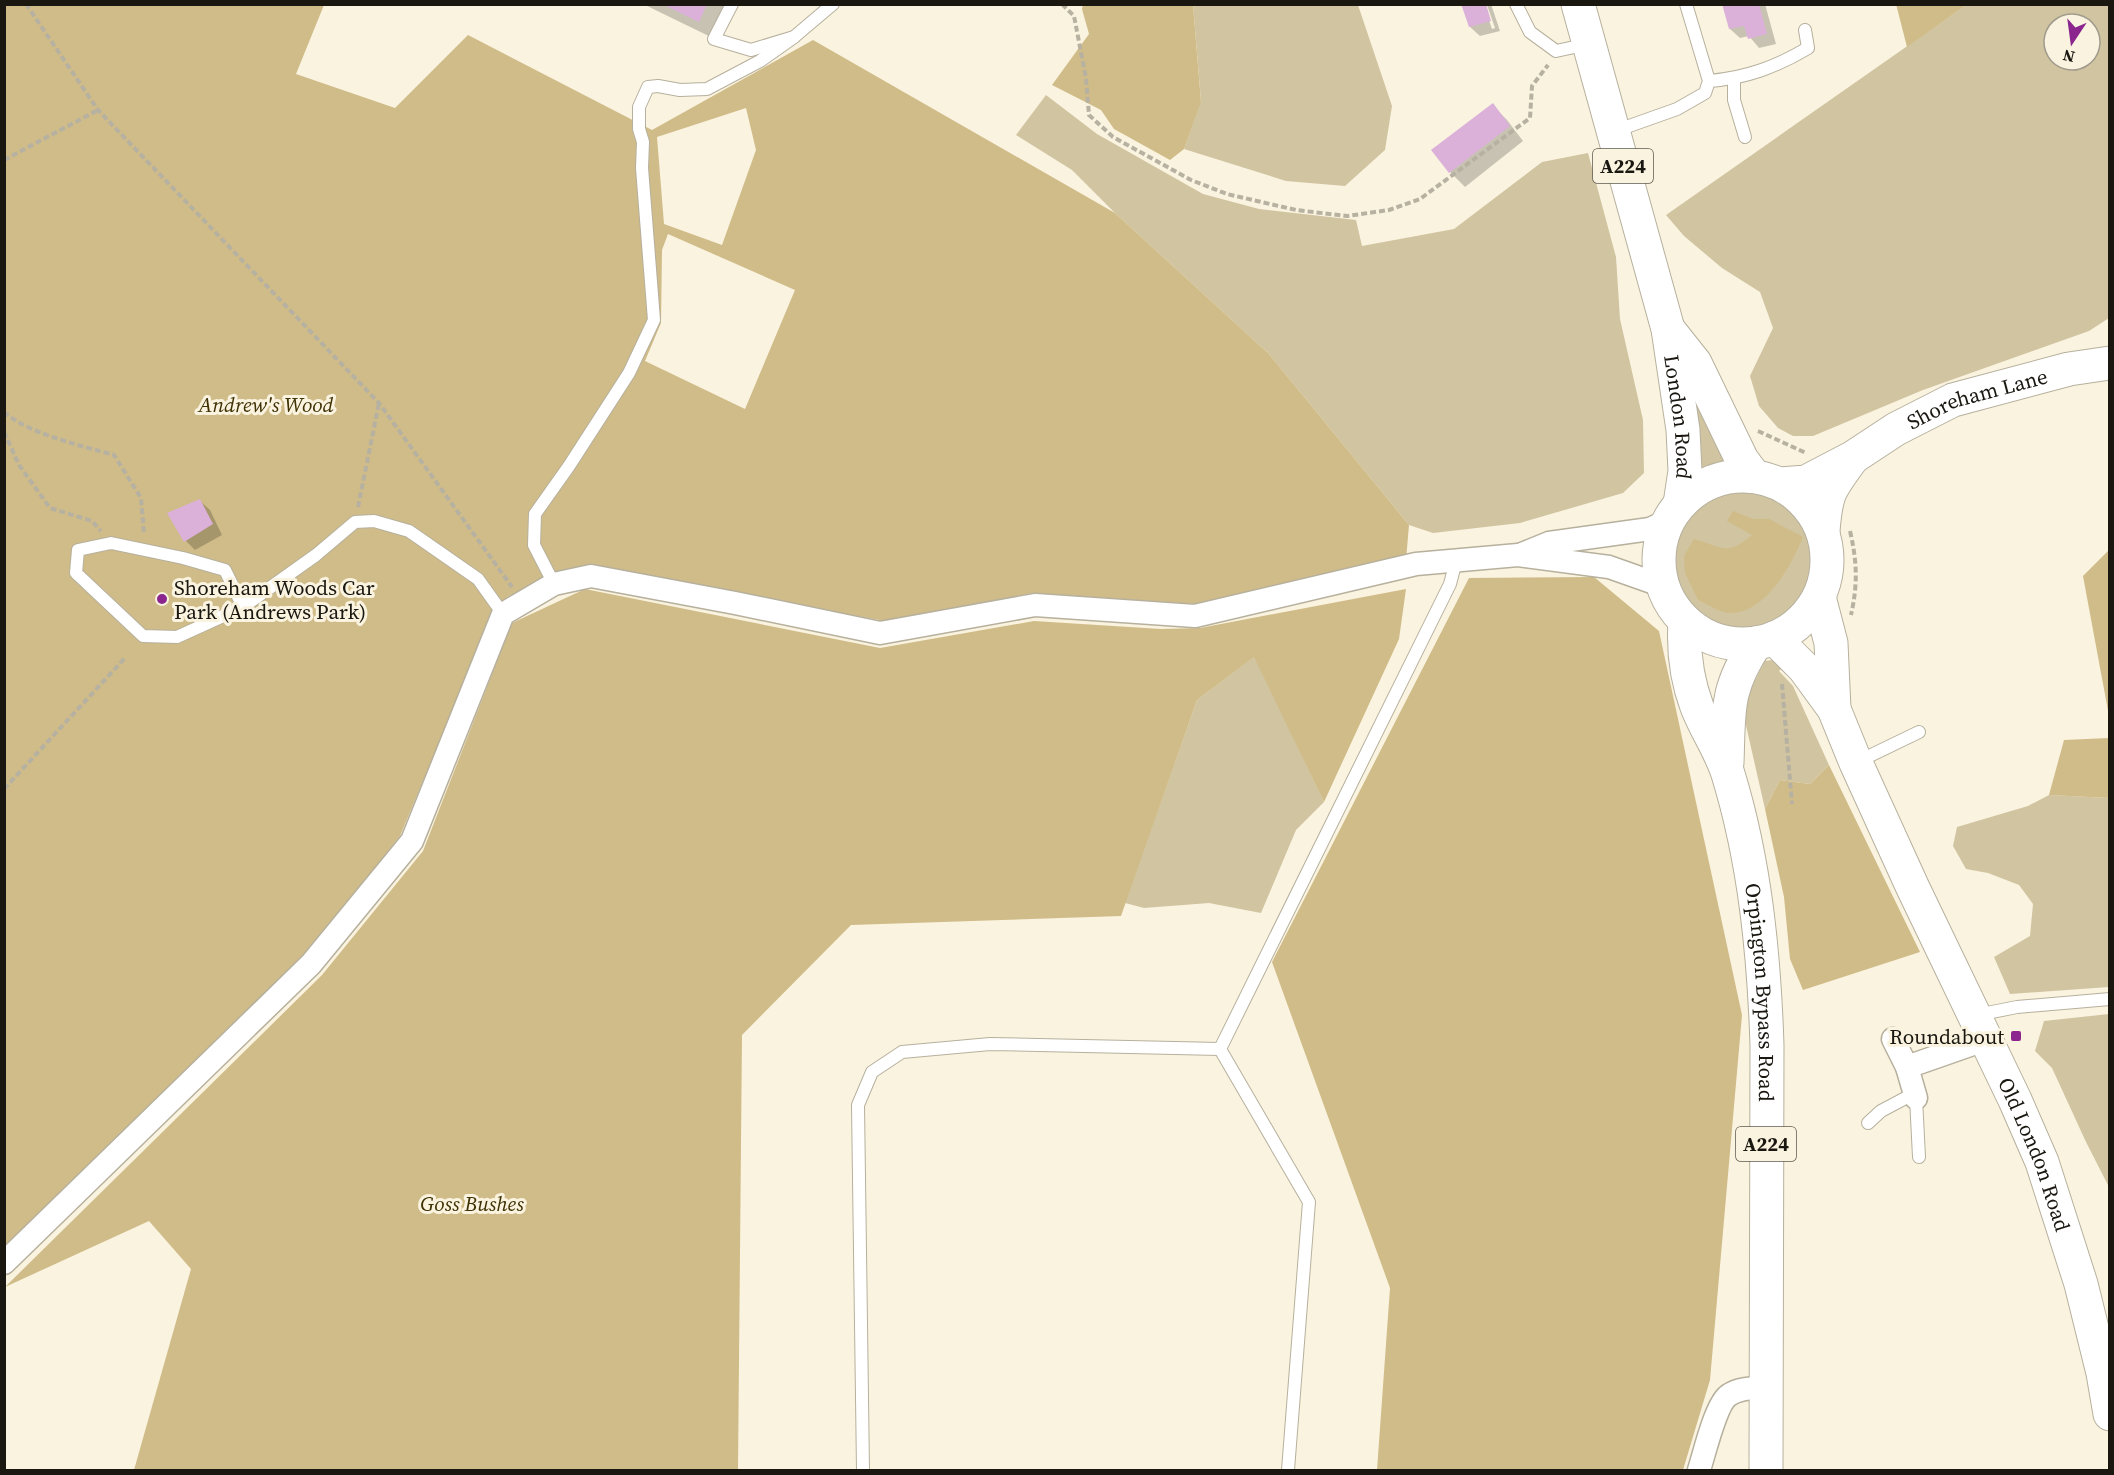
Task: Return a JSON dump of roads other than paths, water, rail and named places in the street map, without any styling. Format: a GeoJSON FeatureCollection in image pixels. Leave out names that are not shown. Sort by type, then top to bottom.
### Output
{"type":"FeatureCollection","features":[{"type":"Feature","properties":{"kind":"main road","name":"London Road"},"geometry":{"type":"LineString","coordinates":[[1578,4],[1668,329],[1683,430],[1685,471],[1675,512]]}},
{"type":"Feature","properties":{"kind":"main road","name":"London Road"},"geometry":{"type":"LineString","coordinates":[[1668,329],[1695,363],[1742,460],[1767,480]]}},
{"type":"Feature","properties":{"kind":"main road","name":"Shoreham Lane"},"geometry":{"type":"LineString","coordinates":[[1767,480],[1806,483],[1852,458],[1896,429],[1953,400],[2069,369],[2109,363]]}},
{"type":"Feature","properties":{"kind":"main road","name":"Shoreham Lane"},"geometry":{"type":"LineString","coordinates":[[1823,531],[1825,504],[1829,490],[1852,458]]}},
{"type":"Feature","properties":{"kind":"main road"},"geometry":{"type":"LineString","coordinates":[[1733,476],[1767,480],[1794,492],[1811,510],[1823,531],[1827,549],[1828,566],[1825,583],[1807,616],[1791,630],[1765,641],[1735,644],[1716,640],[1685,622],[1670,605],[1660,585],[1659,555],[1662,536],[1675,512],[1691,494],[1711,482],[1733,476]]}},
{"type":"Feature","properties":{"kind":"main road","name":"Old London Road"},"geometry":{"type":"LineString","coordinates":[[1819,597],[1831,642],[1834,709]]}},
{"type":"Feature","properties":{"kind":"main road","name":"Orpington Bypass Road"},"geometry":{"type":"LineString","coordinates":[[1685,622],[1684,653],[1690,684],[1697,708],[1727,771],[1752,873],[1765,984],[1767,1045],[1766,1470]]}},
{"type":"Feature","properties":{"kind":"main road","name":"Old London Road"},"geometry":{"type":"LineString","coordinates":[[1765,641],[1804,668],[1834,709],[1913,888],[1981,1027],[2042,1162],[2081,1284],[2103,1373],[2109,1414]]}},
{"type":"Feature","properties":{"kind":"main road","name":"Orpington Bypass Road"},"geometry":{"type":"LineString","coordinates":[[1727,771],[1731,692],[1739,670],[1765,641]]}},
{"type":"Feature","properties":{"kind":"street"},"geometry":{"type":"LineString","coordinates":[[1518,555],[1549,543],[1650,529],[1675,512]]}},
{"type":"Feature","properties":{"kind":"street"},"geometry":{"type":"LineString","coordinates":[[4,1263],[311,964],[412,841],[503,614],[554,584],[591,576],[880,633],[1035,605],[1195,616],[1416,564],[1518,555],[1609,567],[1660,585]]}},
{"type":"Feature","properties":{"kind":"street"},"geometry":{"type":"LineString","coordinates":[[1907,1066],[1981,1027]]}},
{"type":"Feature","properties":{"kind":"street"},"geometry":{"type":"LineString","coordinates":[[1893,1040],[1907,1066],[1916,1095]]}},
{"type":"Feature","properties":{"kind":"street"},"geometry":{"type":"LineString","coordinates":[[1699,1470],[1718,1411],[1727,1395],[1743,1389],[1766,1387]]}},
{"type":"Feature","properties":{"kind":"lane"},"geometry":{"type":"LineString","coordinates":[[732,4],[714,39],[751,50],[794,38]]}},
{"type":"Feature","properties":{"kind":"lane"},"geometry":{"type":"LineString","coordinates":[[554,584],[534,545],[535,514],[629,374],[654,320],[642,168],[643,142],[639,129],[639,107],[648,87],[658,86],[680,90],[707,89],[760,61],[794,38],[833,4]]}},
{"type":"Feature","properties":{"kind":"lane"},"geometry":{"type":"LineString","coordinates":[[1516,4],[1530,32],[1556,51],[1589,44]]}},
{"type":"Feature","properties":{"kind":"lane"},"geometry":{"type":"LineString","coordinates":[[1614,131],[1677,109],[1705,93],[1709,81],[1686,4]]}},
{"type":"Feature","properties":{"kind":"lane"},"geometry":{"type":"LineString","coordinates":[[1709,81],[1734,79],[1782,64],[1808,48],[1805,30]]}},
{"type":"Feature","properties":{"kind":"lane"},"geometry":{"type":"LineString","coordinates":[[1734,79],[1734,100],[1745,138]]}},
{"type":"Feature","properties":{"kind":"lane"},"geometry":{"type":"LineString","coordinates":[[243,607],[225,570],[111,543],[78,550],[76,573],[143,636],[177,637],[243,607],[316,555],[355,522],[374,520],[409,531],[478,579],[503,614]]}},
{"type":"Feature","properties":{"kind":"lane"},"geometry":{"type":"LineString","coordinates":[[1220,1049],[1450,584],[1456,561]]}},
{"type":"Feature","properties":{"kind":"lane"},"geometry":{"type":"LineString","coordinates":[[1856,763],[1919,732]]}},
{"type":"Feature","properties":{"kind":"lane"},"geometry":{"type":"LineString","coordinates":[[1981,1027],[2017,1007],[2109,999]]}},
{"type":"Feature","properties":{"kind":"lane"},"geometry":{"type":"LineString","coordinates":[[863,1470],[858,1105],[872,1072],[902,1052],[990,1044],[1220,1049]]}},
{"type":"Feature","properties":{"kind":"lane"},"geometry":{"type":"LineString","coordinates":[[1220,1049],[1309,1202],[1288,1470]]}},
{"type":"Feature","properties":{"kind":"lane"},"geometry":{"type":"LineString","coordinates":[[1868,1123],[1881,1111],[1916,1095],[1920,1157]]}},
{"type":"Feature","properties":{"kind":"place","name":"Shoreham Woods Car Park (Andrews Park)"},"geometry":{"type":"Point","coordinates":[162,599]}},
{"type":"Feature","properties":{"kind":"place","name":"Roundabout"},"geometry":{"type":"Point","coordinates":[2016,1036]}},
{"type":"Feature","properties":{"kind":"park label","name":"Andrew's Wood"},"geometry":{"type":"Point","coordinates":[266,404]}},
{"type":"Feature","properties":{"kind":"park label","name":"Goss Bushes"},"geometry":{"type":"Point","coordinates":[472,1203]}}]}
